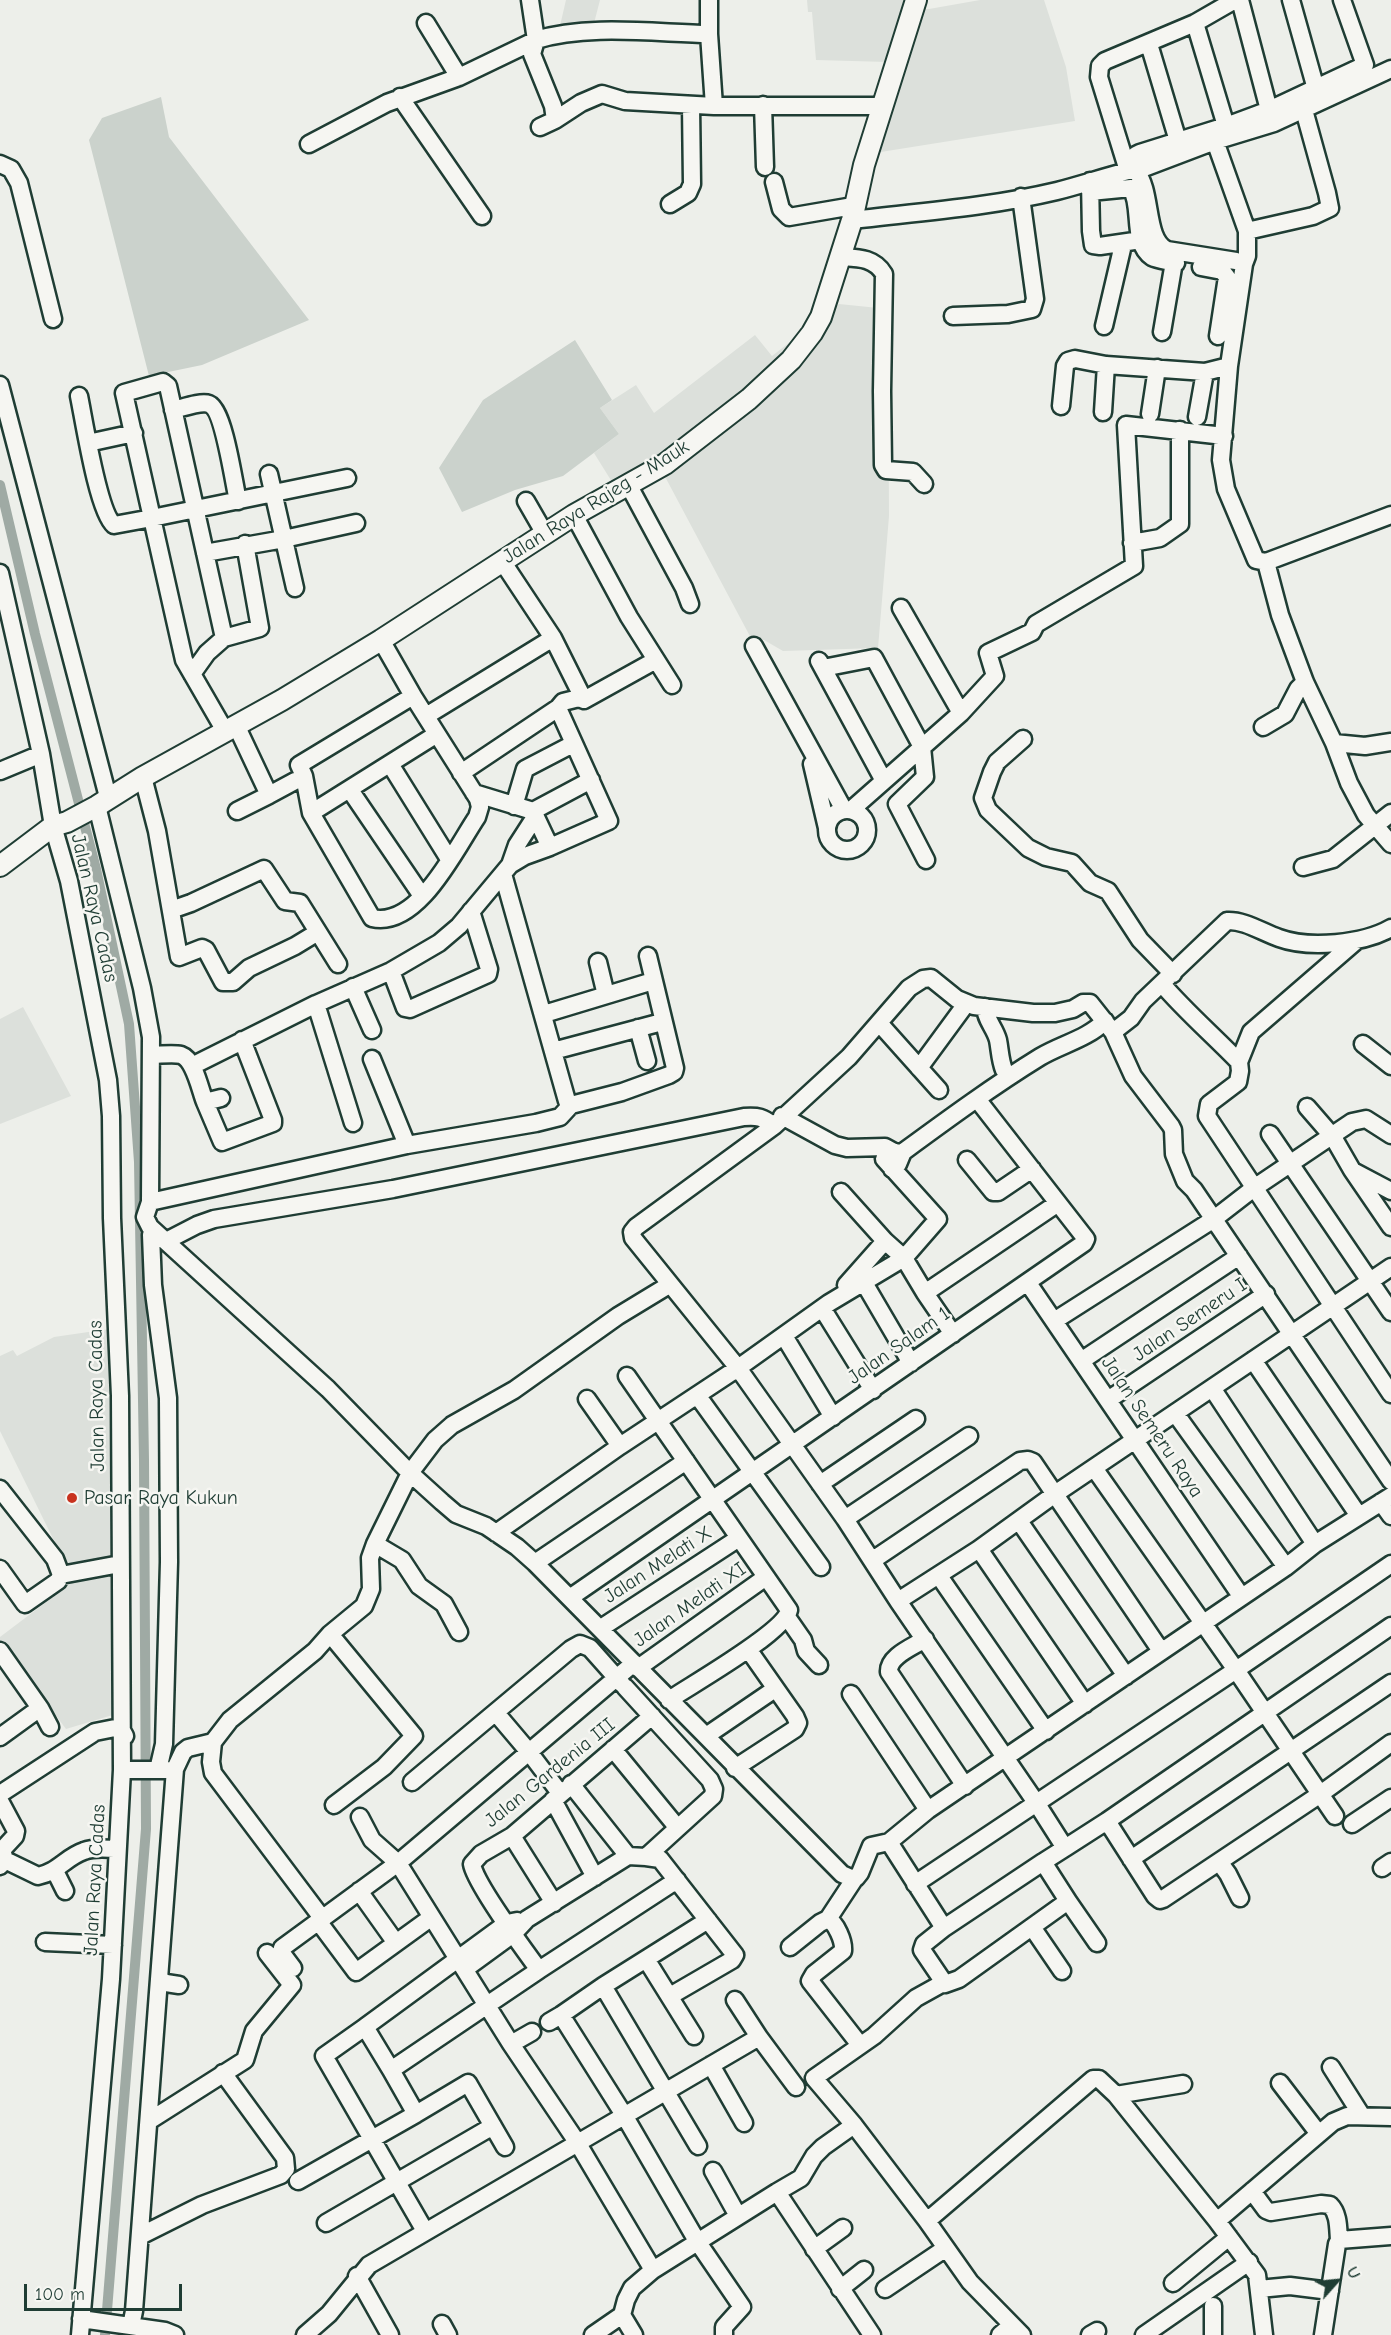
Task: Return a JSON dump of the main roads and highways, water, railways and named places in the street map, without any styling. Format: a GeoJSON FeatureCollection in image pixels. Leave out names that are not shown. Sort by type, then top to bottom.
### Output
{"type":"FeatureCollection","features":[{"type":"Feature","properties":{"kind":"main road","name":"Jalan Raya Rajeg - Mauk"},"geometry":{"type":"LineString","coordinates":[[0,866],[60,824],[99,804],[381,640],[574,516],[665,464],[750,399],[791,360],[821,317],[840,257],[864,165],[916,0]]}},
{"type":"Feature","properties":{"kind":"waterway"},"geometry":{"type":"LineString","coordinates":[[0,485],[35,634],[96,869],[129,1024],[139,1162],[144,1460],[146,1829],[105,2335]]}},
{"type":"Feature","properties":{"kind":"place","name":"Pasar Raya Kukun"},"geometry":{"type":"Point","coordinates":[72,1498]}}]}
